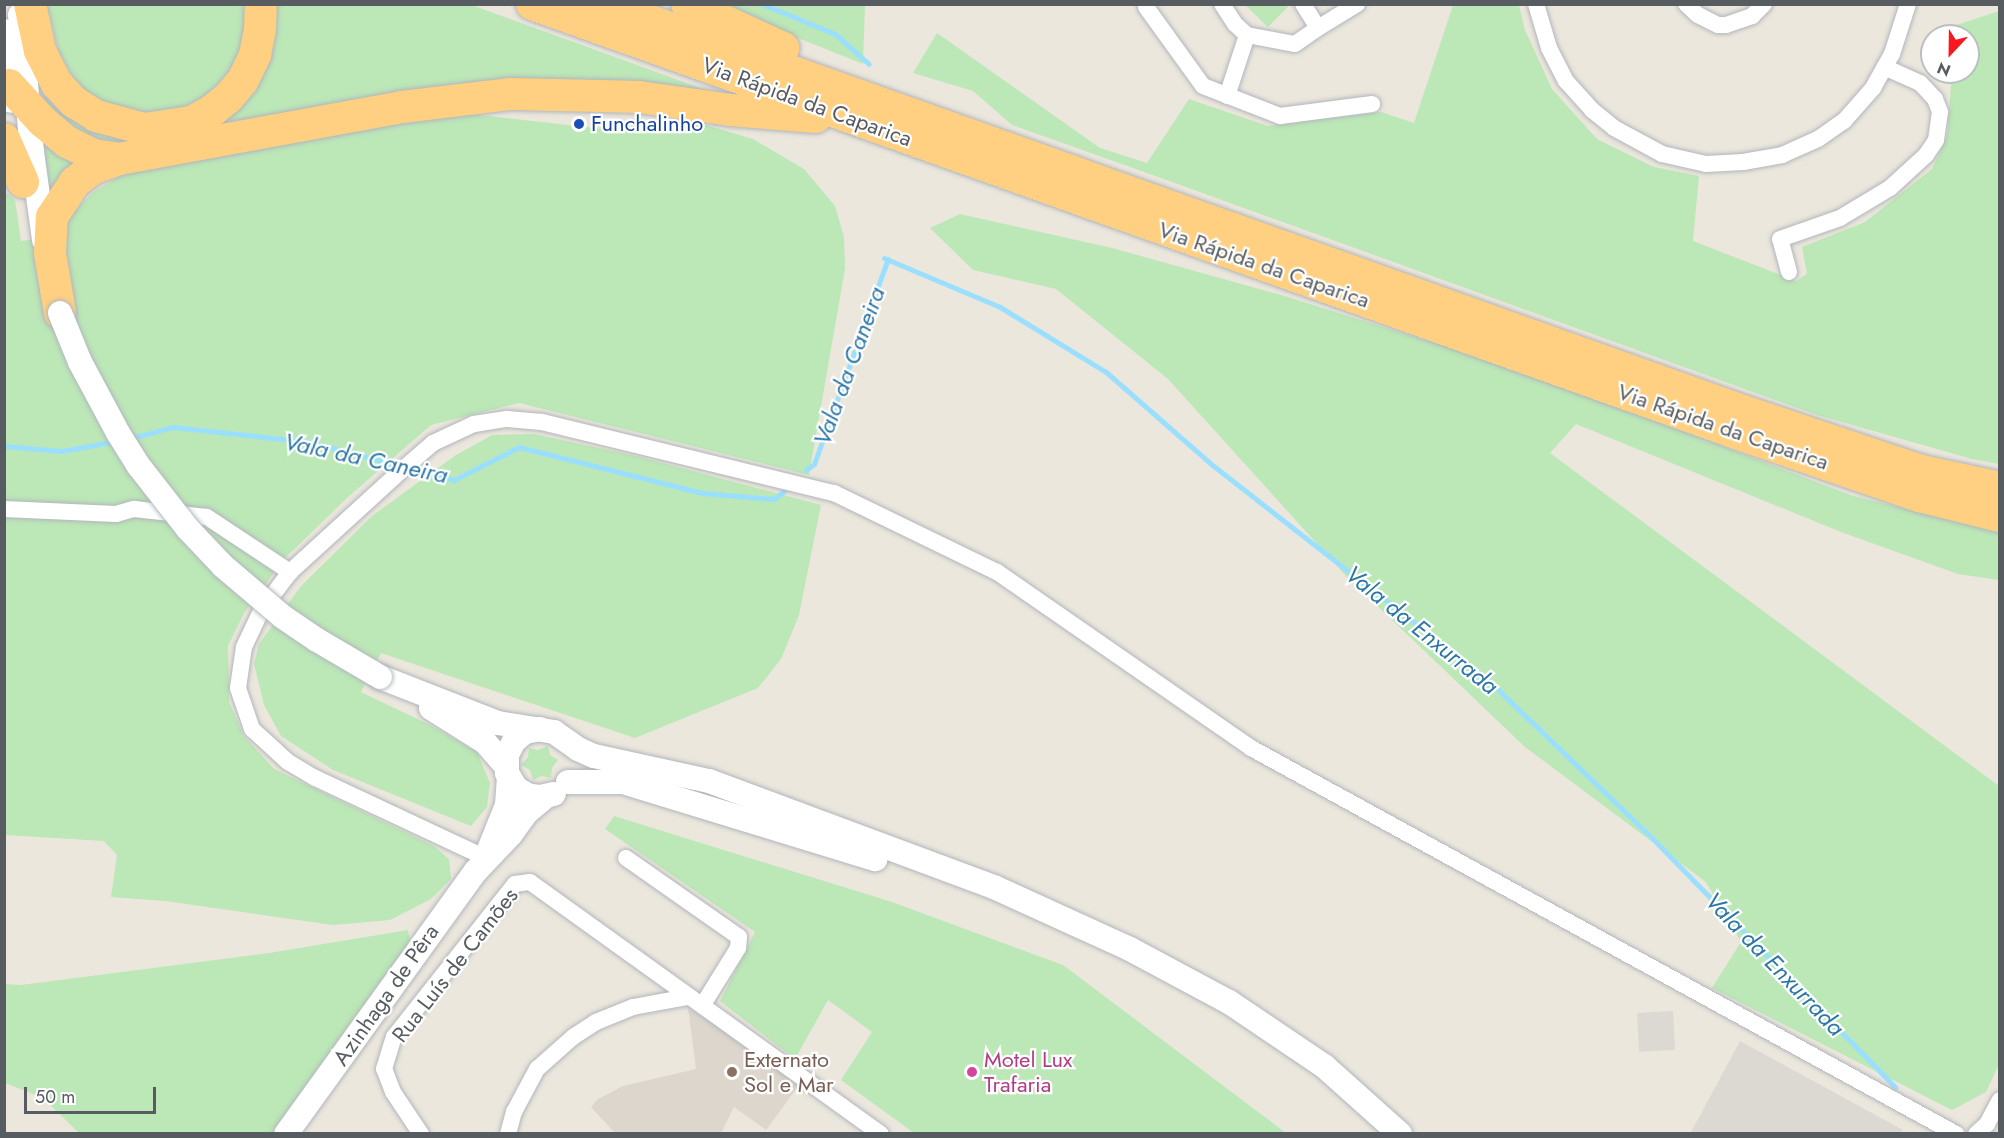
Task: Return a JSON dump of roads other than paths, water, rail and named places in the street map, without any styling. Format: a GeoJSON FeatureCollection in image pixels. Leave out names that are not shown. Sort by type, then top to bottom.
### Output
{"type":"FeatureCollection","features":[{"type":"Feature","properties":{"kind":"highway"},"geometry":{"type":"LineString","coordinates":[[30,4],[40,51],[57,84],[74,102],[96,117],[145,129],[192,122],[228,98],[243,80],[255,55],[260,29],[261,4]]}},
{"type":"Feature","properties":{"kind":"highway","name":"Via Rápida da Caparica"},"geometry":{"type":"LineString","coordinates":[[532,4],[868,111],[1921,471],[2000,488]]}},
{"type":"Feature","properties":{"kind":"highway","name":"Via Rápida da Caparica"},"geometry":{"type":"LineString","coordinates":[[603,4],[868,111],[1790,452],[1919,496],[2000,516]]}},
{"type":"Feature","properties":{"kind":"highway"},"geometry":{"type":"LineString","coordinates":[[687,4],[797,54],[868,111]]}},
{"type":"Feature","properties":{"kind":"highway"},"geometry":{"type":"LineString","coordinates":[[60,313],[49,240],[52,217],[75,182],[93,169],[119,159],[402,107],[511,94],[639,97],[730,110],[868,111]]}},
{"type":"Feature","properties":{"kind":"highway"},"geometry":{"type":"LineString","coordinates":[[18,95],[67,142],[94,155],[119,159]]}},
{"type":"Feature","properties":{"kind":"highway"},"geometry":{"type":"LineString","coordinates":[[4,139],[22,182]]}},
{"type":"Feature","properties":{"kind":"main road"},"geometry":{"type":"LineString","coordinates":[[10,4],[18,95]]}},
{"type":"Feature","properties":{"kind":"main road"},"geometry":{"type":"LineString","coordinates":[[20,4],[18,95],[22,182],[34,239],[60,313],[90,383],[138,465],[188,529],[223,566],[284,617],[317,640],[474,734],[508,772],[516,788],[527,795],[546,796],[560,791],[568,782],[573,770],[574,758],[569,745],[550,732],[525,732],[514,741],[507,755],[508,772]]}},
{"type":"Feature","properties":{"kind":"main road"},"geometry":{"type":"LineString","coordinates":[[4,31],[60,313]]}},
{"type":"Feature","properties":{"kind":"main road"},"geometry":{"type":"LineString","coordinates":[[380,677],[498,723],[550,732],[594,756],[693,776],[732,789],[996,888],[1170,969],[1239,1008],[1324,1066],[1400,1134]]}},
{"type":"Feature","properties":{"kind":"main road","name":"Azinhaga de Pêra"},"geometry":{"type":"LineString","coordinates":[[486,858],[507,805],[508,772]]}},
{"type":"Feature","properties":{"kind":"main road"},"geometry":{"type":"LineString","coordinates":[[568,782],[624,782],[914,871],[1079,928]]}},
{"type":"Feature","properties":{"kind":"main road","name":"Azinhaga de Pêra"},"geometry":{"type":"LineString","coordinates":[[286,1134],[440,918],[486,858],[511,834],[526,813],[546,796]]}},
{"type":"Feature","properties":{"kind":"street"},"geometry":{"type":"LineString","coordinates":[[1222,4],[1234,24],[1247,35],[1295,44],[1356,4]]}},
{"type":"Feature","properties":{"kind":"street"},"geometry":{"type":"LineString","coordinates":[[1303,4],[1318,28]]}},
{"type":"Feature","properties":{"kind":"street"},"geometry":{"type":"LineString","coordinates":[[1536,4],[1549,48],[1557,65],[1566,81],[1592,110],[1614,128],[1662,153],[1706,164],[1743,162],[1782,155],[1818,140],[1844,121],[1873,88],[1892,54],[1908,4]]}},
{"type":"Feature","properties":{"kind":"street"},"geometry":{"type":"LineString","coordinates":[[1686,4],[1698,15],[1718,25],[1726,25],[1752,16],[1764,4]]}},
{"type":"Feature","properties":{"kind":"street"},"geometry":{"type":"LineString","coordinates":[[1146,7],[1203,86],[1280,116],[1372,104]]}},
{"type":"Feature","properties":{"kind":"street"},"geometry":{"type":"LineString","coordinates":[[1227,96],[1247,35]]}},
{"type":"Feature","properties":{"kind":"street"},"geometry":{"type":"LineString","coordinates":[[1789,272],[1780,239],[1840,218],[1890,188],[1926,155],[1936,140],[1940,112],[1935,99],[1920,83],[1884,68]]}},
{"type":"Feature","properties":{"kind":"street"},"geometry":{"type":"LineString","coordinates":[[486,858],[315,778],[288,762],[252,729],[238,688],[244,646],[262,609],[290,572],[415,458],[438,440],[474,424],[507,419],[525,420],[558,425],[834,493],[997,572],[1251,748],[1956,1134]]}},
{"type":"Feature","properties":{"kind":"street"},"geometry":{"type":"LineString","coordinates":[[4,509],[116,513],[134,509],[207,517],[290,572]]}},
{"type":"Feature","properties":{"kind":"street"},"geometry":{"type":"LineString","coordinates":[[626,858],[739,937],[738,948],[702,1006]]}},
{"type":"Feature","properties":{"kind":"street","name":"Rua Luís de Camões"},"geometry":{"type":"LineString","coordinates":[[421,1134],[393,1092],[384,1068],[394,1037],[515,884],[530,882],[881,1134]]}},
{"type":"Feature","properties":{"kind":"street"},"geometry":{"type":"LineString","coordinates":[[508,1134],[514,1112],[537,1069],[573,1037],[596,1022],[633,1007],[688,997]]}},
{"type":"Feature","properties":{"kind":"street"},"geometry":{"type":"LineString","coordinates":[[1976,1134],[1987,1124],[2000,1100]]}},
{"type":"Feature","properties":{"kind":"waterway","name":"Vala da Enxurrada"},"geometry":{"type":"LineString","coordinates":[[762,4],[835,34],[869,64]]}},
{"type":"Feature","properties":{"kind":"waterway","name":"Vala da Enxurrada"},"geometry":{"type":"LineString","coordinates":[[884,258],[1000,307],[1106,372],[1211,464],[1491,683],[1653,839],[1895,1087]]}},
{"type":"Feature","properties":{"kind":"waterway","name":"Vala da Caneira"},"geometry":{"type":"LineString","coordinates":[[806,470],[814,464],[888,259]]}},
{"type":"Feature","properties":{"kind":"waterway","name":"Vala da Caneira"},"geometry":{"type":"LineString","coordinates":[[128,439],[173,427],[309,442],[401,466]]}},
{"type":"Feature","properties":{"kind":"waterway","name":"Vala da Caneira"},"geometry":{"type":"LineString","coordinates":[[4,446],[62,451],[116,441]]}},
{"type":"Feature","properties":{"kind":"waterway","name":"Vala da Caneira"},"geometry":{"type":"LineString","coordinates":[[410,468],[454,480],[519,447],[702,493],[774,499],[785,490]]}},
{"type":"Feature","properties":{"kind":"place","name":"Funchalinho"},"geometry":{"type":"Point","coordinates":[579,124]}},
{"type":"Feature","properties":{"kind":"place","name":"Externato Sol e Mar"},"geometry":{"type":"Point","coordinates":[732,1072]}},
{"type":"Feature","properties":{"kind":"place","name":"Motel Lux Trafaria"},"geometry":{"type":"Point","coordinates":[972,1072]}}]}
